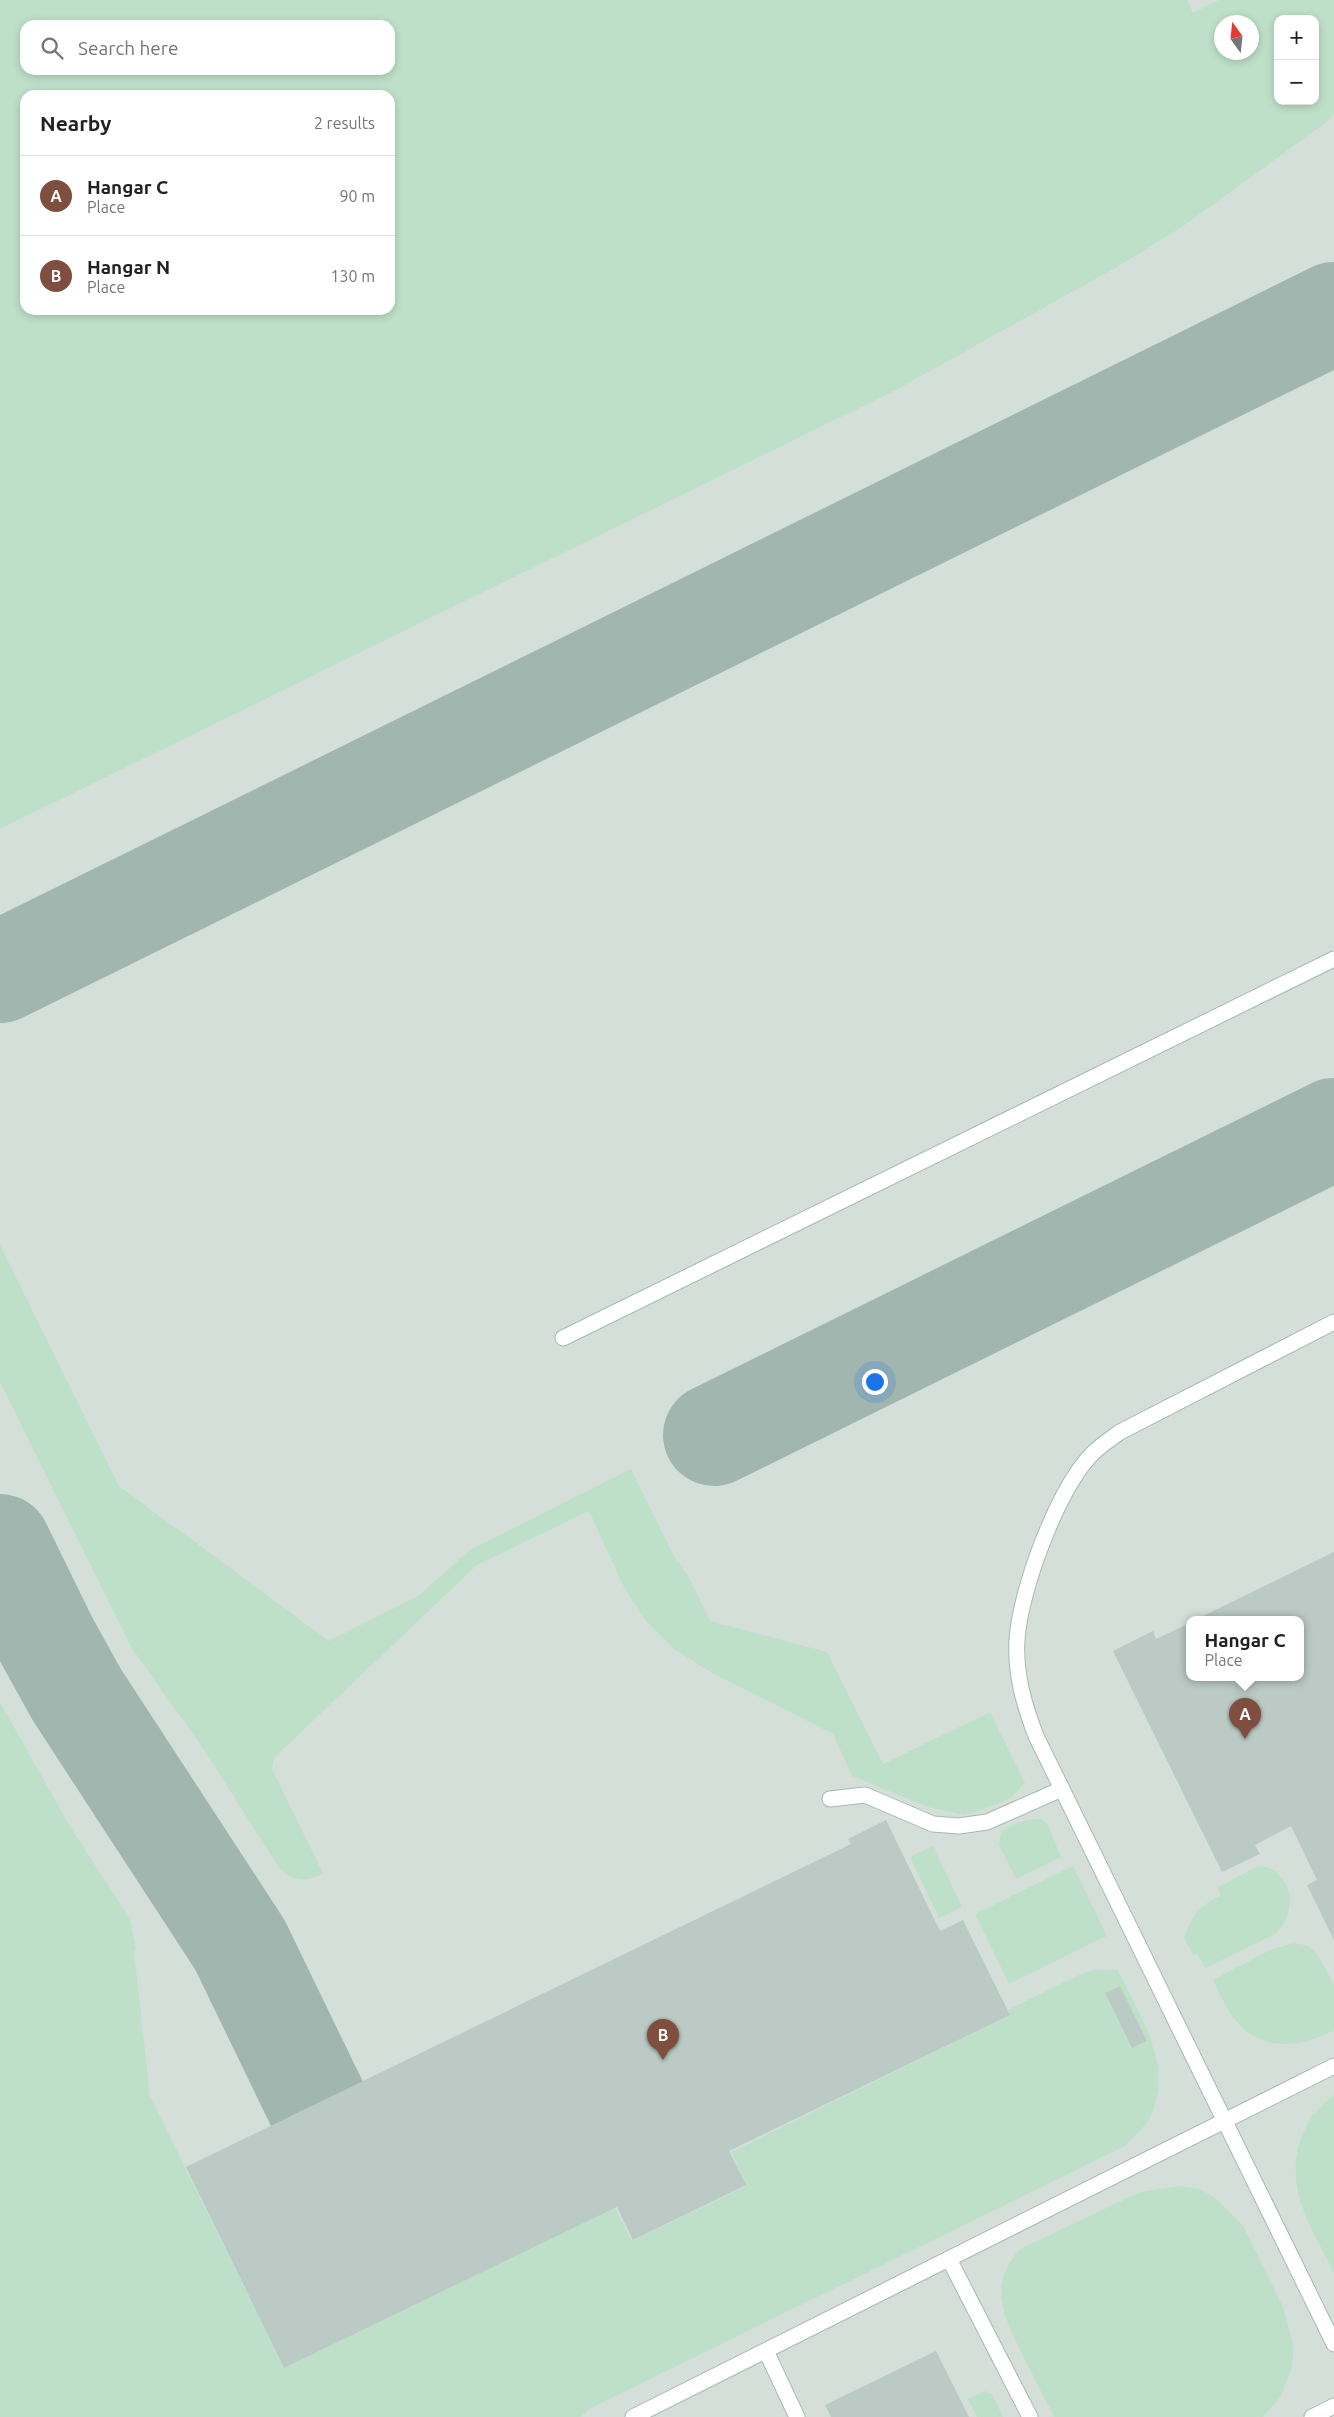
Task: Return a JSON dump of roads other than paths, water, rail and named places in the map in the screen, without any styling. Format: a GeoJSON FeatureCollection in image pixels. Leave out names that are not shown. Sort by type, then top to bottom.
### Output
{"type":"FeatureCollection","features":[{"type":"Feature","properties":{"kind":"lane"},"geometry":{"type":"LineString","coordinates":[[563,1338],[1334,959]]}},
{"type":"Feature","properties":{"kind":"lane"},"geometry":{"type":"LineString","coordinates":[[1334,1322],[1120,1432],[1094,1453],[1060,1500],[1027,1589],[1017,1640],[1023,1702],[1036,1736],[1334,2344]]}},
{"type":"Feature","properties":{"kind":"lane"},"geometry":{"type":"LineString","coordinates":[[830,1799],[865,1795],[934,1824],[958,1826],[987,1822],[1062,1789]]}},
{"type":"Feature","properties":{"kind":"lane"},"geometry":{"type":"LineString","coordinates":[[633,2417],[1334,2066]]}},
{"type":"Feature","properties":{"kind":"lane"},"geometry":{"type":"LineString","coordinates":[[949,2259],[1030,2417]]}},
{"type":"Feature","properties":{"kind":"lane"},"geometry":{"type":"LineString","coordinates":[[766,2351],[797,2417]]}},
{"type":"Feature","properties":{"kind":"lane"},"geometry":{"type":"LineString","coordinates":[[1312,2417],[1334,2406]]}},
{"type":"Feature","properties":{"kind":"place","name":"Hangar C"},"geometry":{"type":"Point","coordinates":[1245,1739]}},
{"type":"Feature","properties":{"kind":"place","name":"Hangar N"},"geometry":{"type":"Point","coordinates":[663,2060]}}]}
